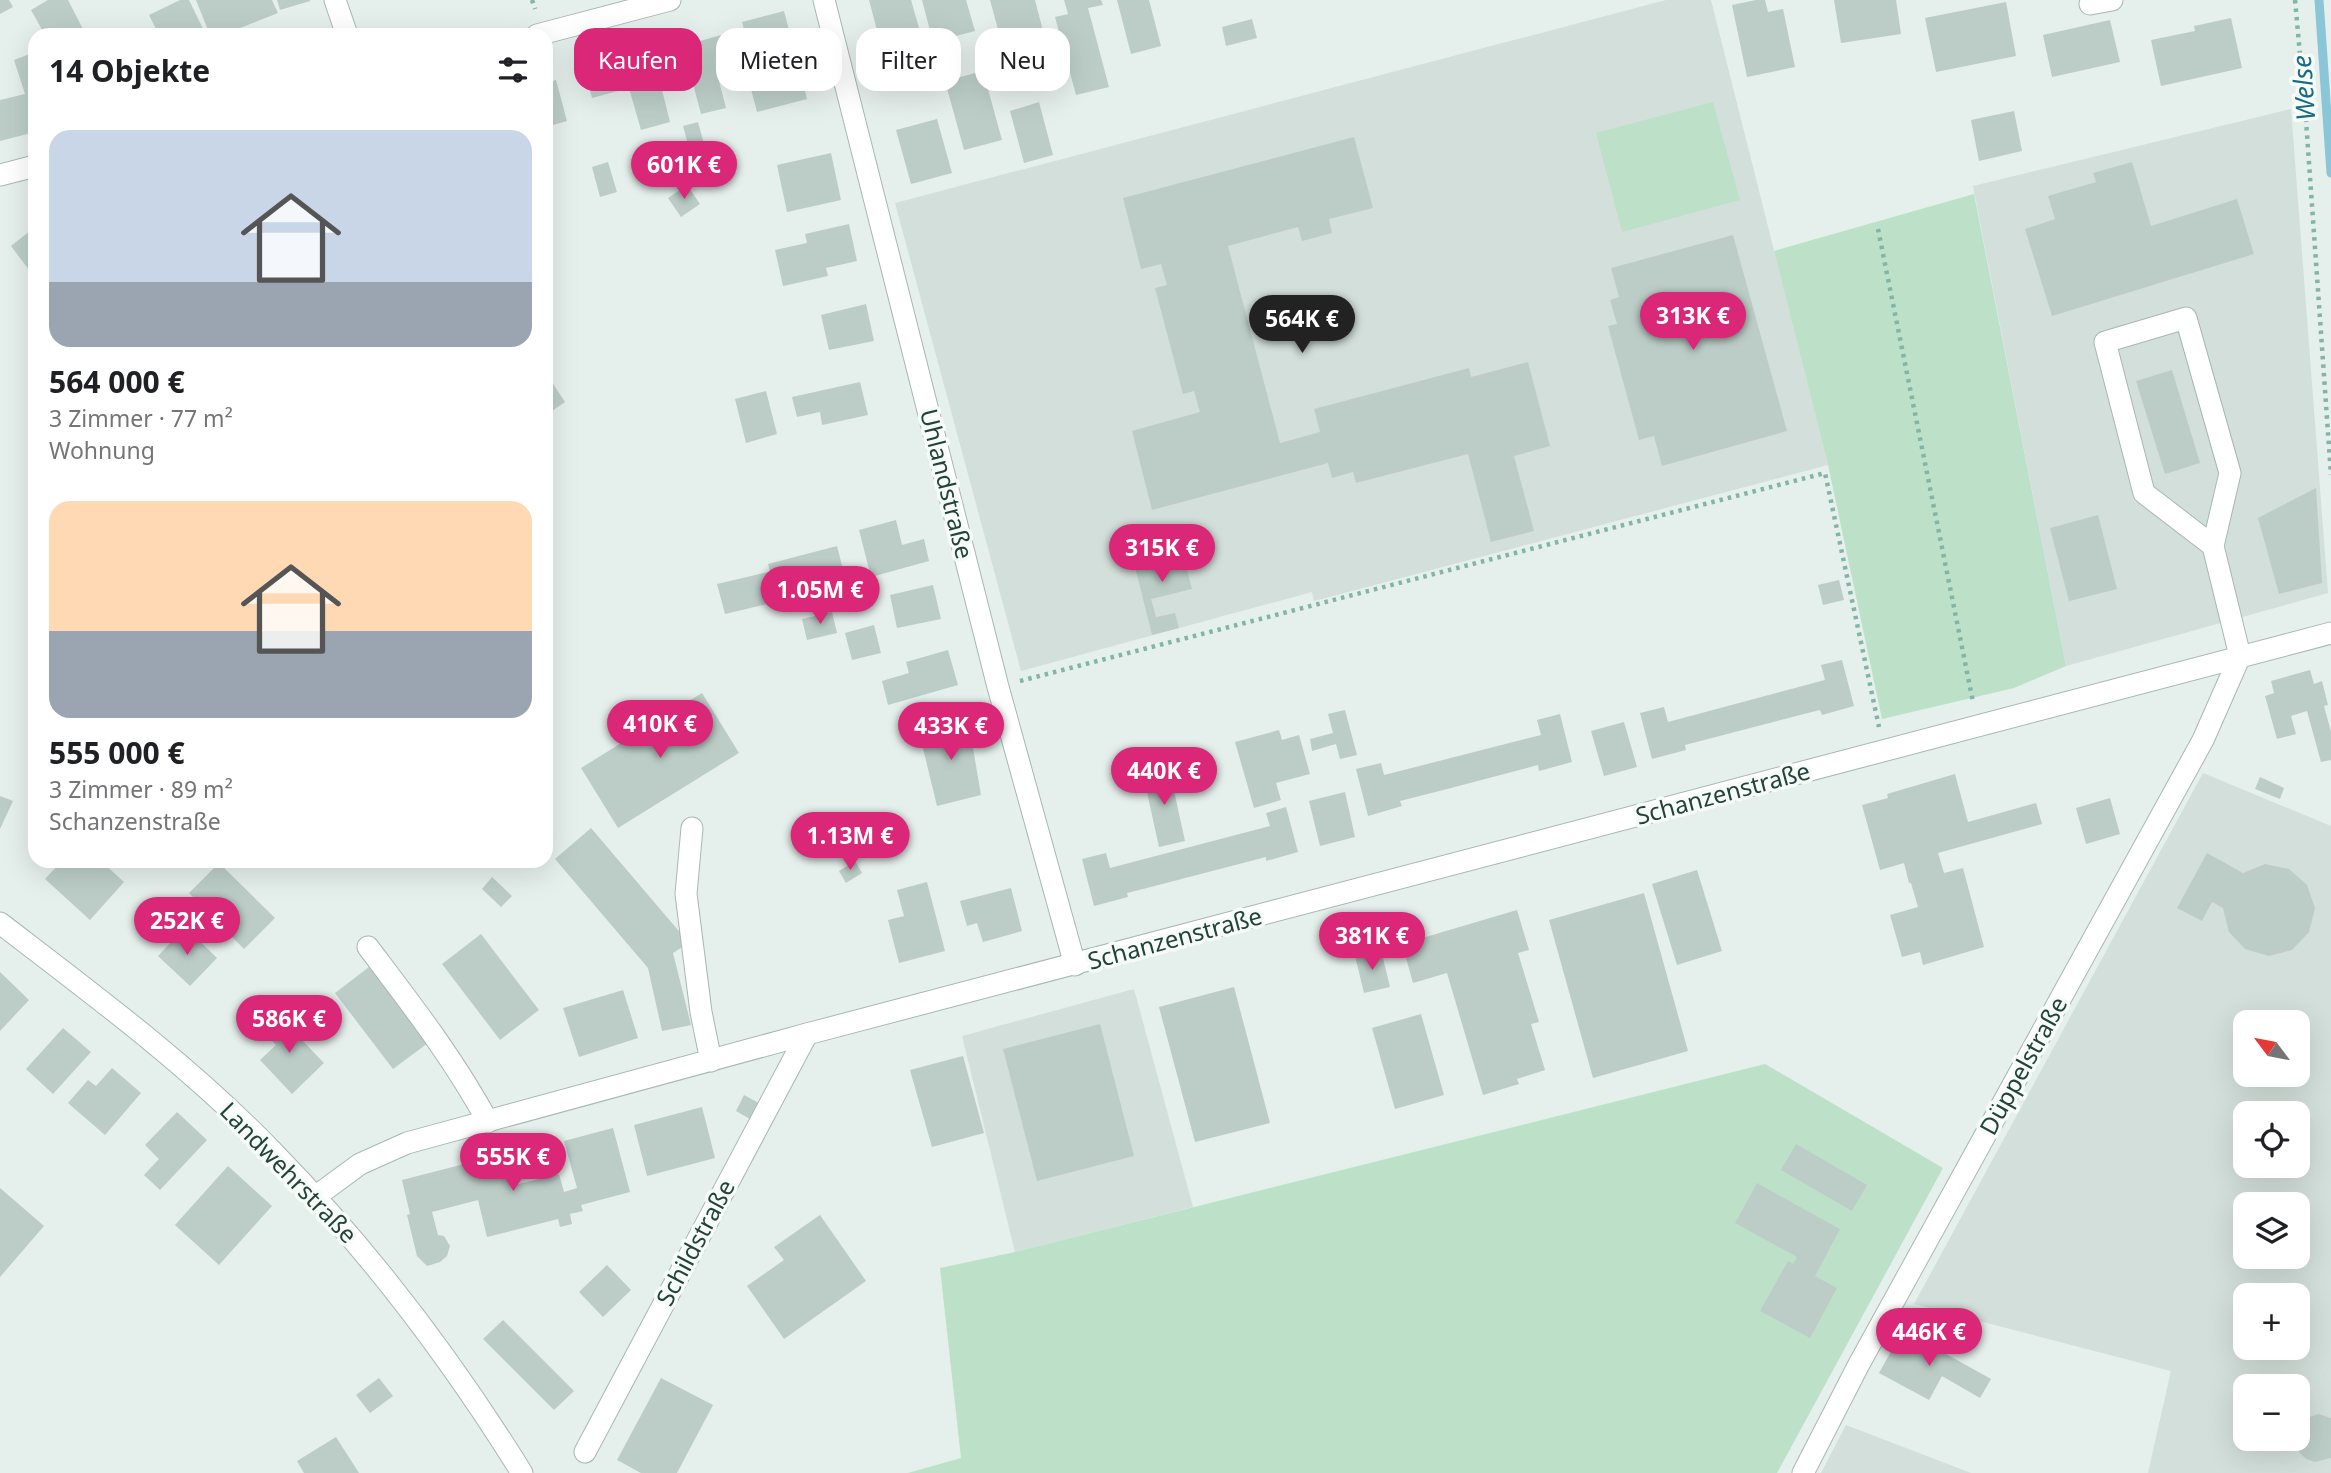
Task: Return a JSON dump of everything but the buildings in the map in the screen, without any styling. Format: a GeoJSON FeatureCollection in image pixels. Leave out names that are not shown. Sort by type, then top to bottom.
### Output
{"type":"FeatureCollection","features":[{"type":"Feature","properties":{"kind":"street"},"geometry":{"type":"LineString","coordinates":[[335,0],[345,28]]}},
{"type":"Feature","properties":{"kind":"street"},"geometry":{"type":"LineString","coordinates":[[553,31],[670,0]]}},
{"type":"Feature","properties":{"kind":"street","name":"Uhlandstraße"},"geometry":{"type":"LineString","coordinates":[[824,0],[998,687],[1075,965]]}},
{"type":"Feature","properties":{"kind":"street"},"geometry":{"type":"LineString","coordinates":[[2090,4],[2112,0]]}},
{"type":"Feature","properties":{"kind":"street"},"geometry":{"type":"LineString","coordinates":[[0,175],[28,168]]}},
{"type":"Feature","properties":{"kind":"street"},"geometry":{"type":"LineString","coordinates":[[2213,547],[2144,493],[2105,342],[2186,318],[2230,473],[2213,547],[2240,656]]}},
{"type":"Feature","properties":{"kind":"street","name":"Schanzenstraße"},"geometry":{"type":"LineString","coordinates":[[315,1197],[360,1164],[407,1143],[807,1034],[2331,633]]}},
{"type":"Feature","properties":{"kind":"street","name":"Düppelstraße"},"geometry":{"type":"LineString","coordinates":[[1803,1473],[1858,1366],[2203,740],[2240,656]]}},
{"type":"Feature","properties":{"kind":"street"},"geometry":{"type":"LineString","coordinates":[[692,828],[686,894],[701,1012],[711,1061]]}},
{"type":"Feature","properties":{"kind":"street","name":"Landwehrstraße"},"geometry":{"type":"LineString","coordinates":[[0,923],[138,1030],[262,1141],[399,1293],[476,1399],[522,1473]]}},
{"type":"Feature","properties":{"kind":"street"},"geometry":{"type":"LineString","coordinates":[[368,947],[466,1081],[488,1122]]}},
{"type":"Feature","properties":{"kind":"street","name":"Schildstraße"},"geometry":{"type":"LineString","coordinates":[[585,1452],[807,1034]]}},
{"type":"Feature","properties":{"kind":"path"},"geometry":{"type":"LineString","coordinates":[[2295,0],[2331,475]]}},
{"type":"Feature","properties":{"kind":"path"},"geometry":{"type":"LineString","coordinates":[[1878,229],[1979,726]]}},
{"type":"Feature","properties":{"kind":"path"},"geometry":{"type":"LineString","coordinates":[[998,687],[1825,473],[1884,752]]}},
{"type":"Feature","properties":{"kind":"shaded area"},"geometry":{"type":"Polygon","coordinates":[[[1666,0],[1711,0],[1828,465],[1314,601],[1312,592],[1021,671],[895,203],[1666,0]]]}},
{"type":"Feature","properties":{"kind":"shaded area"},"geometry":{"type":"Polygon","coordinates":[[[2291,109],[2328,593],[2066,666],[1973,186],[2291,109]]]}},
{"type":"Feature","properties":{"kind":"shaded area"},"geometry":{"type":"Polygon","coordinates":[[[2203,773],[2331,826],[2331,1473],[2148,1473],[2171,1371],[1914,1304],[2203,773]]]}},
{"type":"Feature","properties":{"kind":"shaded area"},"geometry":{"type":"Polygon","coordinates":[[[1134,989],[1193,1207],[1015,1252],[962,1036],[1134,989]]]}},
{"type":"Feature","properties":{"kind":"shaded area"},"geometry":{"type":"Polygon","coordinates":[[[1846,1425],[1971,1473],[1821,1473],[1846,1425]]]}},
{"type":"Feature","properties":{"kind":"green space"},"geometry":{"type":"Polygon","coordinates":[[[1713,102],[1740,200],[1622,232],[1596,133],[1713,102]]]}},
{"type":"Feature","properties":{"kind":"green space"},"geometry":{"type":"Polygon","coordinates":[[[1974,194],[2066,666],[2014,688],[1882,719],[1828,465],[1774,251],[1974,194]]]}},
{"type":"Feature","properties":{"kind":"green space"},"geometry":{"type":"Polygon","coordinates":[[[1765,1064],[1943,1168],[1777,1473],[908,1473],[961,1458],[940,1268],[1015,1252],[1765,1064]]]}},
{"type":"Feature","properties":{"kind":"waterway","name":"Welse"},"geometry":{"type":"LineString","coordinates":[[2319,0],[2331,173]]}}]}
